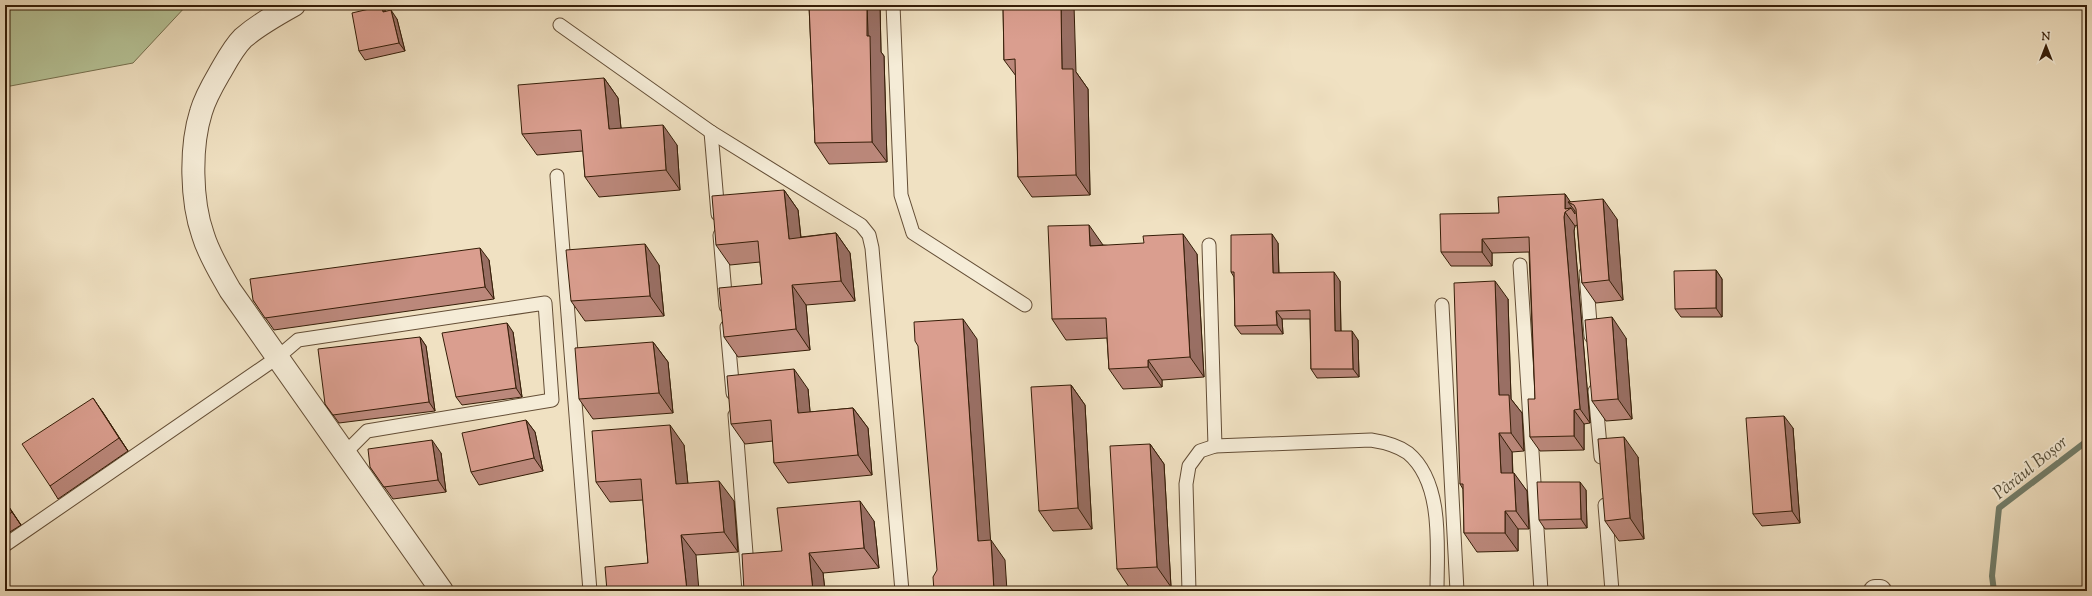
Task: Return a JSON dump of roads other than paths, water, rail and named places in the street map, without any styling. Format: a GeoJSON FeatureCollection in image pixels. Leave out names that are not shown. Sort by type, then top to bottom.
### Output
{"type":"FeatureCollection","features":[{"type":"Feature","properties":{"kind":"street"},"geometry":{"type":"LineString","coordinates":[[294,5],[266,21],[242,39],[207,94],[200,113],[195,156],[194,188],[196,210],[211,256],[230,290],[346,452],[442,591]]}},
{"type":"Feature","properties":{"kind":"street"},"geometry":{"type":"LineString","coordinates":[[1875,591],[1881,591]]}},
{"type":"Feature","properties":{"kind":"lane"},"geometry":{"type":"LineString","coordinates":[[893,5],[901,195],[913,233],[1025,305]]}},
{"type":"Feature","properties":{"kind":"lane"},"geometry":{"type":"LineString","coordinates":[[560,25],[711,132],[861,225],[869,235],[872,248],[902,591]]}},
{"type":"Feature","properties":{"kind":"lane"},"geometry":{"type":"LineString","coordinates":[[711,132],[749,591]]}},
{"type":"Feature","properties":{"kind":"lane"},"geometry":{"type":"LineString","coordinates":[[556,176],[590,591]]}},
{"type":"Feature","properties":{"kind":"lane"},"geometry":{"type":"LineString","coordinates":[[1209,245],[1215,446]]}},
{"type":"Feature","properties":{"kind":"lane"},"geometry":{"type":"LineString","coordinates":[[1585,261],[1592,348]]}},
{"type":"Feature","properties":{"kind":"lane"},"geometry":{"type":"LineString","coordinates":[[1520,265],[1541,591]]}},
{"type":"Feature","properties":{"kind":"lane"},"geometry":{"type":"LineString","coordinates":[[5,545],[278,357],[298,340],[545,303],[552,400],[367,431],[346,452]]}},
{"type":"Feature","properties":{"kind":"lane"},"geometry":{"type":"LineString","coordinates":[[1442,305],[1457,591]]}},
{"type":"Feature","properties":{"kind":"lane"},"geometry":{"type":"LineString","coordinates":[[1594,379],[1602,473]]}},
{"type":"Feature","properties":{"kind":"lane"},"geometry":{"type":"LineString","coordinates":[[1189,591],[1186,484],[1189,466],[1200,451],[1215,446],[1371,440],[1391,444],[1408,453],[1422,468],[1430,485],[1436,518],[1437,591]]}},
{"type":"Feature","properties":{"kind":"lane"},"geometry":{"type":"LineString","coordinates":[[1603,489],[1612,591]]}},
{"type":"Feature","properties":{"kind":"waterway","name":"Pârâul Boșor"},"geometry":{"type":"LineString","coordinates":[[1994,591],[1992,576],[1999,508],[2087,441]]}}]}
